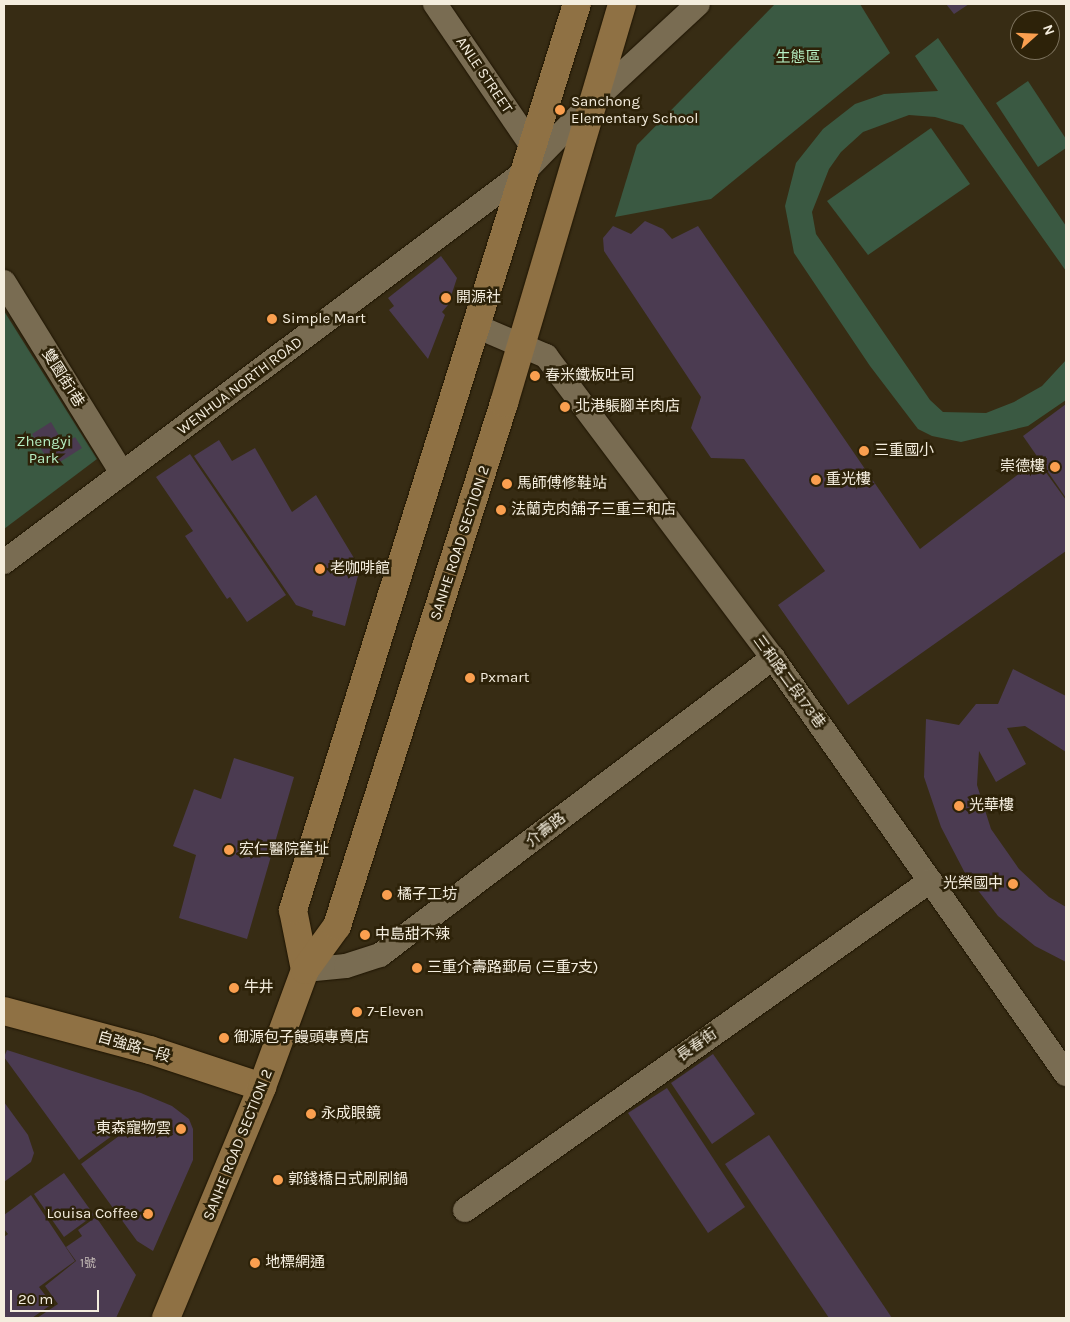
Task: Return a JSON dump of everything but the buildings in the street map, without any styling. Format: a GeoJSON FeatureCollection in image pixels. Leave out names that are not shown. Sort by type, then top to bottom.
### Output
{"type":"FeatureCollection","features":[{"type":"Feature","properties":{"kind":"main road"},"geometry":{"type":"LineString","coordinates":[[305,970],[293,910],[478,327],[523,174],[577,4]]}},
{"type":"Feature","properties":{"kind":"main road","name":"SANHE ROAD SECTION 2"},"geometry":{"type":"LineString","coordinates":[[166,1318],[262,1087],[305,970],[338,926],[520,344],[590,104],[622,4]]}},
{"type":"Feature","properties":{"kind":"main road","name":"自強路一段"},"geometry":{"type":"LineString","coordinates":[[4,1011],[150,1050],[262,1087]]}},
{"type":"Feature","properties":{"kind":"street","name":"ANLE STREET"},"geometry":{"type":"LineString","coordinates":[[435,4],[532,146]]}},
{"type":"Feature","properties":{"kind":"street","name":"WENHUA NORTH ROAD"},"geometry":{"type":"LineString","coordinates":[[4,562],[523,174],[590,104],[698,4]]}},
{"type":"Feature","properties":{"kind":"street","name":"雙園街1巷"},"geometry":{"type":"LineString","coordinates":[[4,282],[122,473]]}},
{"type":"Feature","properties":{"kind":"street","name":"三和路二段173巷"},"geometry":{"type":"LineString","coordinates":[[478,327],[546,356],[773,658],[1066,1074]]}},
{"type":"Feature","properties":{"kind":"street","name":"介壽路"},"geometry":{"type":"LineString","coordinates":[[305,970],[346,966],[380,955],[773,658]]}},
{"type":"Feature","properties":{"kind":"street","name":"長春街"},"geometry":{"type":"LineString","coordinates":[[465,1210],[930,881]]}},
{"type":"Feature","properties":{"kind":"green space","name":"生態區"},"geometry":{"type":"Polygon","coordinates":[[[775,4],[860,4],[890,53],[711,199],[615,217],[637,145],[775,4]]]}},
{"type":"Feature","properties":{"kind":"green space"},"geometry":{"type":"Polygon","coordinates":[[[938,38],[1066,226],[1066,271],[963,125],[935,117],[909,115],[863,132],[841,152],[829,169],[812,212],[816,234],[930,400],[943,412],[986,413],[1014,402],[1042,386],[1066,360],[1066,400],[1028,426],[961,442],[932,436],[918,429],[870,366],[794,253],[785,206],[796,163],[823,129],[855,104],[884,94],[938,91],[915,56],[938,38]]]}},
{"type":"Feature","properties":{"kind":"green space"},"geometry":{"type":"Polygon","coordinates":[[[1028,81],[1066,139],[1066,148],[1038,167],[996,103],[1028,81]]]}},
{"type":"Feature","properties":{"kind":"green space"},"geometry":{"type":"Polygon","coordinates":[[[931,128],[970,184],[868,255],[827,201],[931,128]]]}},
{"type":"Feature","properties":{"kind":"green space","name":"Zhengyi Park"},"geometry":{"type":"Polygon","coordinates":[[[4,311],[97,459],[4,529],[4,311]]]}},
{"type":"Feature","properties":{"kind":"place","name":"Sanchong Elementary School"},"geometry":{"type":"Point","coordinates":[560,110]}},
{"type":"Feature","properties":{"kind":"place","name":"開源社"},"geometry":{"type":"Point","coordinates":[446,298]}},
{"type":"Feature","properties":{"kind":"place","name":"Simple Mart"},"geometry":{"type":"Point","coordinates":[272,319]}},
{"type":"Feature","properties":{"kind":"place","name":"春米鐵板吐司"},"geometry":{"type":"Point","coordinates":[535,376]}},
{"type":"Feature","properties":{"kind":"place","name":"北港躼腳羊肉店"},"geometry":{"type":"Point","coordinates":[565,407]}},
{"type":"Feature","properties":{"kind":"place","name":"三重國小"},"geometry":{"type":"Point","coordinates":[864,451]}},
{"type":"Feature","properties":{"kind":"place","name":"崇德樓"},"geometry":{"type":"Point","coordinates":[1055,467]}},
{"type":"Feature","properties":{"kind":"place","name":"重光樓"},"geometry":{"type":"Point","coordinates":[816,480]}},
{"type":"Feature","properties":{"kind":"place","name":"馬師傅修鞋站"},"geometry":{"type":"Point","coordinates":[507,484]}},
{"type":"Feature","properties":{"kind":"place","name":"法蘭克肉舖子三重三和店"},"geometry":{"type":"Point","coordinates":[501,510]}},
{"type":"Feature","properties":{"kind":"place","name":"老咖啡館"},"geometry":{"type":"Point","coordinates":[320,569]}},
{"type":"Feature","properties":{"kind":"place","name":"Pxmart"},"geometry":{"type":"Point","coordinates":[470,678]}},
{"type":"Feature","properties":{"kind":"place","name":"光華樓"},"geometry":{"type":"Point","coordinates":[959,806]}},
{"type":"Feature","properties":{"kind":"place","name":"宏仁醫院舊址"},"geometry":{"type":"Point","coordinates":[229,850]}},
{"type":"Feature","properties":{"kind":"place","name":"光榮國中"},"geometry":{"type":"Point","coordinates":[1013,884]}},
{"type":"Feature","properties":{"kind":"place","name":"橘子工坊"},"geometry":{"type":"Point","coordinates":[387,895]}},
{"type":"Feature","properties":{"kind":"place","name":"中島甜不辣"},"geometry":{"type":"Point","coordinates":[365,935]}},
{"type":"Feature","properties":{"kind":"place","name":"三重介壽路郵局 (三重7支)"},"geometry":{"type":"Point","coordinates":[417,968]}},
{"type":"Feature","properties":{"kind":"place","name":"牛井"},"geometry":{"type":"Point","coordinates":[234,988]}},
{"type":"Feature","properties":{"kind":"place","name":"7-Eleven"},"geometry":{"type":"Point","coordinates":[357,1012]}},
{"type":"Feature","properties":{"kind":"place","name":"御源包子饅頭專賣店"},"geometry":{"type":"Point","coordinates":[224,1038]}},
{"type":"Feature","properties":{"kind":"place","name":"永成眼鏡"},"geometry":{"type":"Point","coordinates":[311,1114]}},
{"type":"Feature","properties":{"kind":"place","name":"東森寵物雲"},"geometry":{"type":"Point","coordinates":[181,1129]}},
{"type":"Feature","properties":{"kind":"place","name":"郭錢橋日式刷刷鍋"},"geometry":{"type":"Point","coordinates":[278,1180]}},
{"type":"Feature","properties":{"kind":"place","name":"Louisa Coffee"},"geometry":{"type":"Point","coordinates":[148,1214]}},
{"type":"Feature","properties":{"kind":"place","name":"地標網通"},"geometry":{"type":"Point","coordinates":[255,1263]}}]}
